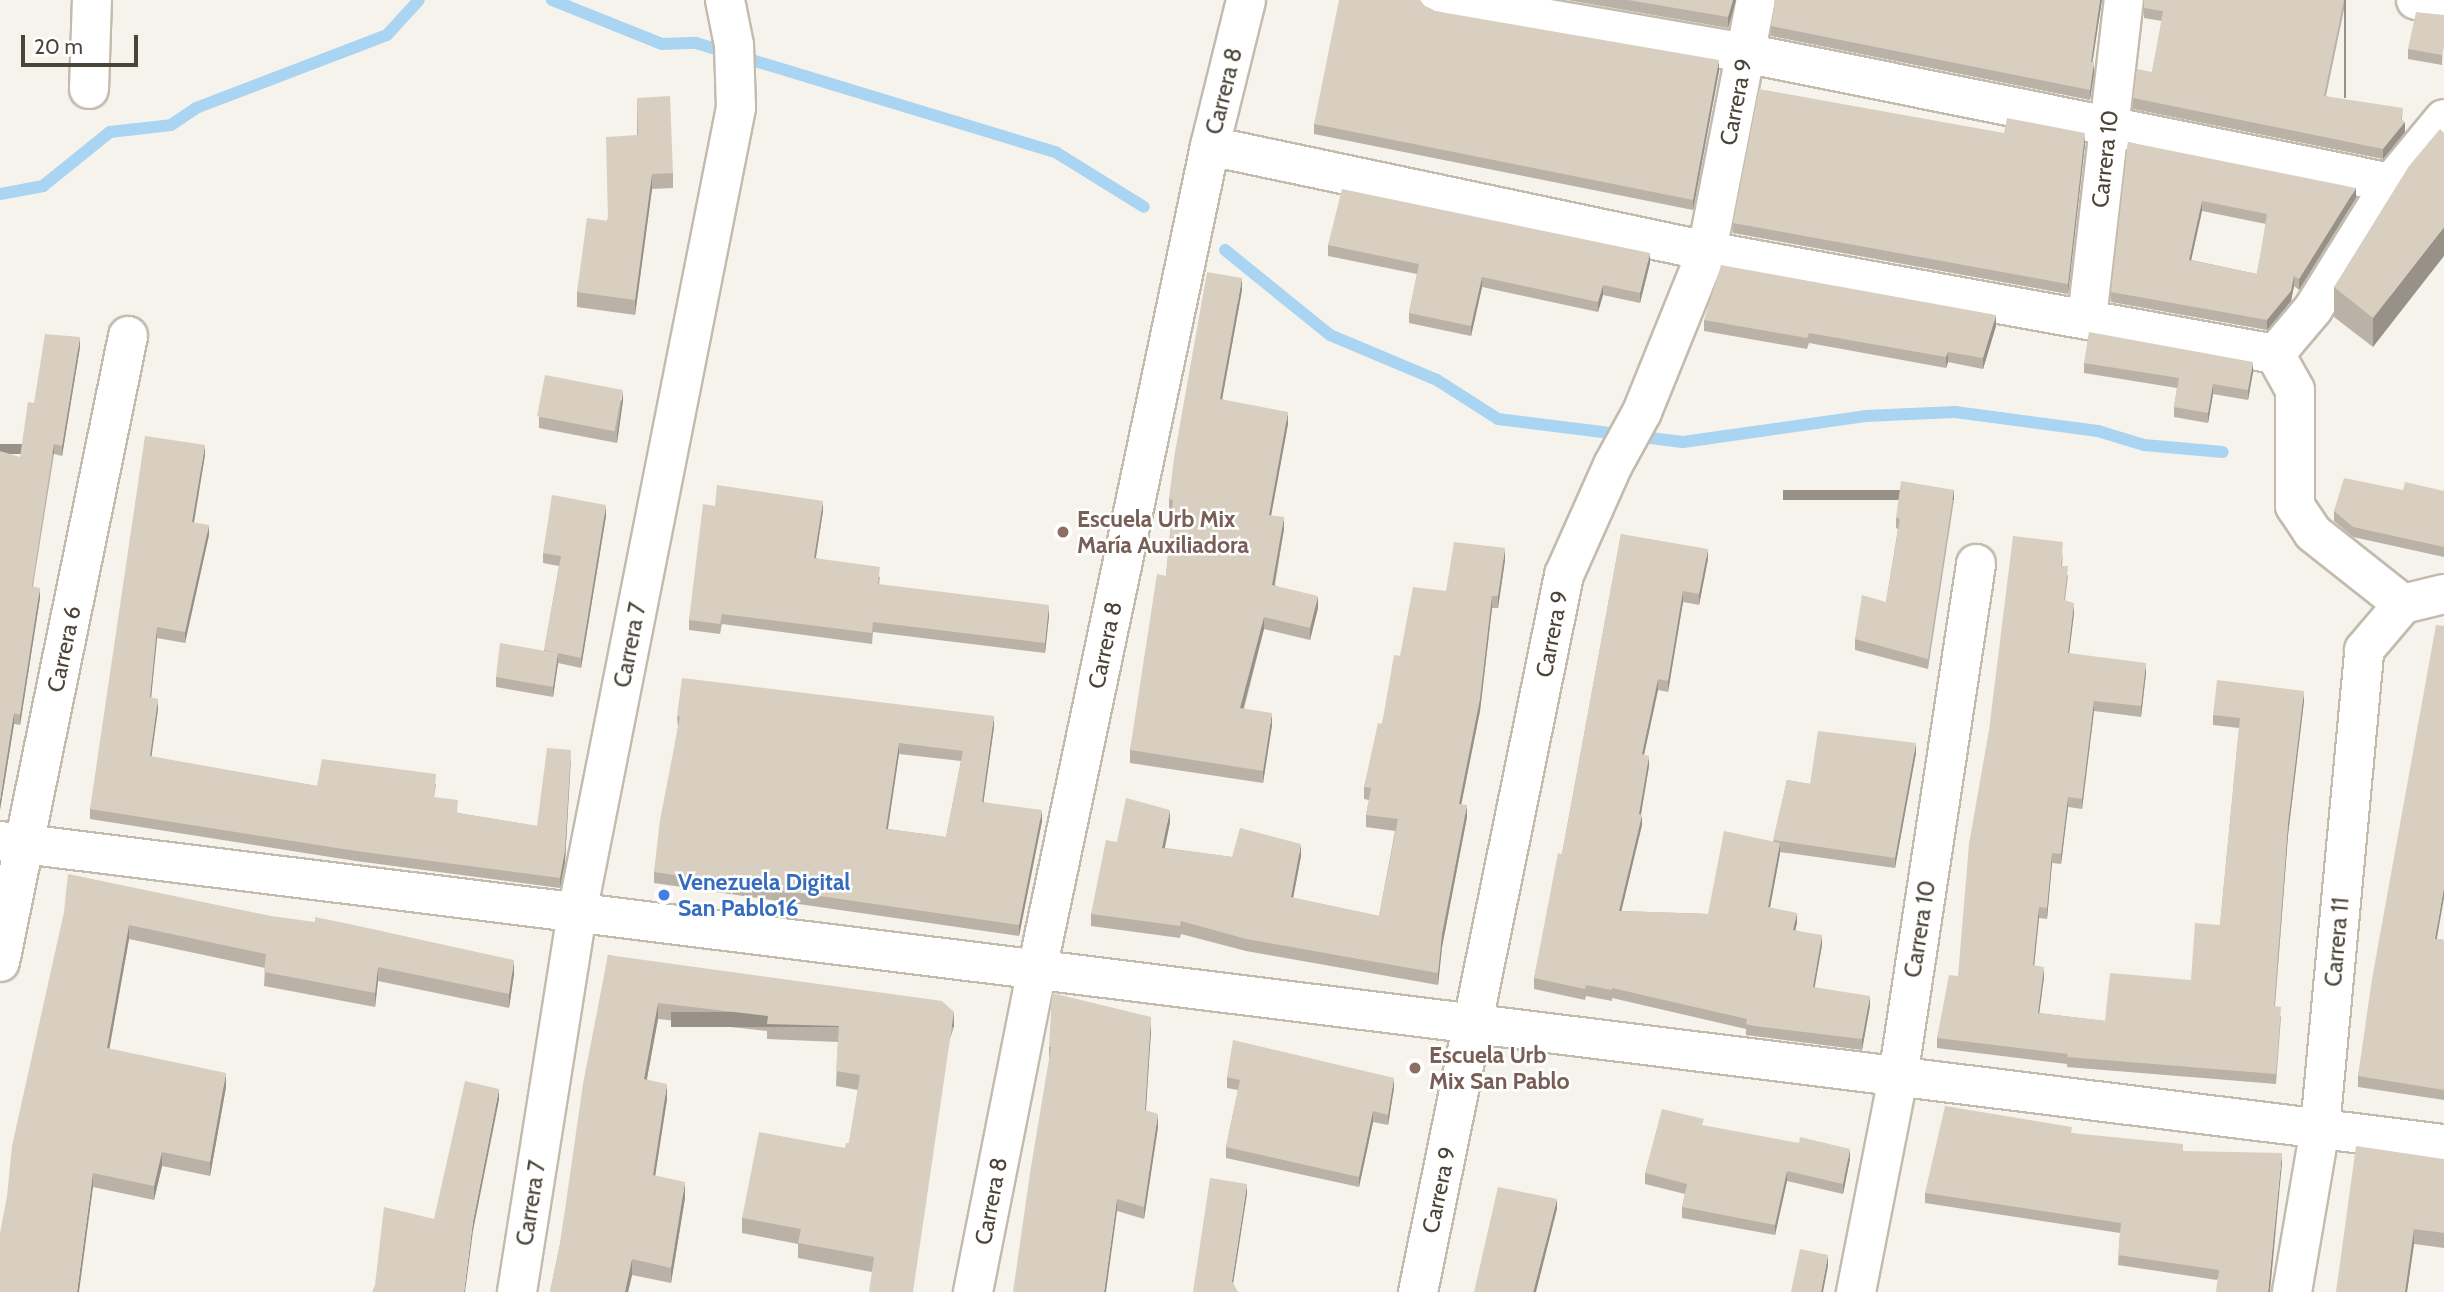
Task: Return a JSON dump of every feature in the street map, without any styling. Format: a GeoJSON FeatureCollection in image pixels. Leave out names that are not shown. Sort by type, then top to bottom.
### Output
{"type":"FeatureCollection","features":[{"type":"Feature","properties":{"kind":"street"},"geometry":{"type":"LineString","coordinates":[[89,89],[92,0]]}},
{"type":"Feature","properties":{"kind":"street","name":"Carrera 7"},"geometry":{"type":"LineString","coordinates":[[517,1292],[577,913],[736,108],[734,45],[724,0]]}},
{"type":"Feature","properties":{"kind":"street","name":"Carrera 8"},"geometry":{"type":"LineString","coordinates":[[974,1292],[1037,970],[1210,146],[1245,0]]}},
{"type":"Feature","properties":{"kind":"street"},"geometry":{"type":"LineString","coordinates":[[1439,0],[1745,53],[2391,183]]}},
{"type":"Feature","properties":{"kind":"street","name":"Carrera 9"},"geometry":{"type":"LineString","coordinates":[[1418,1292],[1564,575],[1613,465],[1642,412],[1707,251],[1756,0]]}},
{"type":"Feature","properties":{"kind":"street","name":"Carrera 10"},"geometry":{"type":"LineString","coordinates":[[2087,318],[2124,0]]}},
{"type":"Feature","properties":{"kind":"street"},"geometry":{"type":"LineString","coordinates":[[2416,0],[2444,5]]}},
{"type":"Feature","properties":{"kind":"street"},"geometry":{"type":"LineString","coordinates":[[2275,354],[2313,309],[2391,183],[2444,119]]}},
{"type":"Feature","properties":{"kind":"street"},"geometry":{"type":"LineString","coordinates":[[1210,146],[1707,251],[2275,354]]}},
{"type":"Feature","properties":{"kind":"street","name":"Carrera 6"},"geometry":{"type":"LineString","coordinates":[[0,962],[12,842],[128,336]]}},
{"type":"Feature","properties":{"kind":"street"},"geometry":{"type":"LineString","coordinates":[[2275,354],[2295,390],[2295,506],[2313,533],[2403,604],[2444,594]]}},
{"type":"Feature","properties":{"kind":"street","name":"Carrera 10"},"geometry":{"type":"LineString","coordinates":[[1856,1292],[1898,1077],[1976,564]]}},
{"type":"Feature","properties":{"kind":"street","name":"Carrera 11"},"geometry":{"type":"LineString","coordinates":[[2292,1292],[2320,1128],[2364,650],[2403,604]]}},
{"type":"Feature","properties":{"kind":"street"},"geometry":{"type":"LineString","coordinates":[[12,842],[2444,1144]]}},
{"type":"Feature","properties":{"kind":"building"},"geometry":{"type":"Polygon","coordinates":[[[1339,0],[1420,0],[1435,11],[1719,60],[1693,200],[1314,124],[1339,0]]]}},
{"type":"Feature","properties":{"kind":"building"},"geometry":{"type":"Polygon","coordinates":[[[1628,0],[1733,0],[1728,17],[1628,0]]]}},
{"type":"Feature","properties":{"kind":"building"},"geometry":{"type":"Polygon","coordinates":[[[1775,0],[2100,0],[2090,90],[1771,26],[1775,0]]]}},
{"type":"Feature","properties":{"kind":"building"},"geometry":{"type":"Polygon","coordinates":[[[2144,0],[2344,0],[2324,96],[2403,108],[2401,119],[2405,122],[2383,149],[2133,98],[2137,69],[2152,72],[2163,11],[2144,8],[2144,0]]]}},
{"type":"Feature","properties":{"kind":"building"},"geometry":{"type":"Polygon","coordinates":[[[2416,12],[2444,15],[2442,55],[2408,49],[2416,12]]]}},
{"type":"Feature","properties":{"kind":"building"},"geometry":{"type":"Polygon","coordinates":[[[1759,89],[2004,133],[2007,118],[2085,133],[2068,284],[1733,223],[1759,89]]]}},
{"type":"Feature","properties":{"kind":"building"},"geometry":{"type":"Polygon","coordinates":[[[670,96],[673,173],[652,174],[635,300],[577,292],[587,218],[608,221],[606,137],[638,135],[637,98],[670,96]]]}},
{"type":"Feature","properties":{"kind":"building"},"geometry":{"type":"Polygon","coordinates":[[[2440,129],[2444,133],[2444,227],[2373,318],[2334,287],[2409,166],[2440,129]]]}},
{"type":"Feature","properties":{"kind":"building"},"geometry":{"type":"Polygon","coordinates":[[[2128,142],[2356,188],[2299,279],[2294,276],[2291,291],[2267,320],[2111,292],[2128,142]],[[2202,201],[2189,260],[2257,274],[2267,214],[2202,201]]]}},
{"type":"Feature","properties":{"kind":"building"},"geometry":{"type":"Polygon","coordinates":[[[1342,189],[1650,253],[1640,293],[1603,285],[1598,302],[1482,277],[1471,326],[1409,313],[1419,264],[1328,245],[1342,189]]]}},
{"type":"Feature","properties":{"kind":"building"},"geometry":{"type":"Polygon","coordinates":[[[1721,265],[1996,315],[1983,358],[1948,352],[1946,357],[1809,333],[1807,338],[1704,320],[1721,265]]]}},
{"type":"Feature","properties":{"kind":"building"},"geometry":{"type":"Polygon","coordinates":[[[1207,272],[1242,278],[1220,399],[1288,412],[1269,515],[1284,517],[1272,585],[1318,596],[1310,628],[1264,617],[1240,708],[1272,713],[1263,771],[1130,750],[1157,574],[1166,576],[1173,500],[1169,499],[1174,458],[1207,272]]]}},
{"type":"Feature","properties":{"kind":"building"},"geometry":{"type":"Polygon","coordinates":[[[2089,332],[2253,362],[2248,390],[2213,384],[2208,413],[2174,407],[2179,378],[2084,363],[2089,332]]]}},
{"type":"Feature","properties":{"kind":"building"},"geometry":{"type":"Polygon","coordinates":[[[45,334],[80,337],[62,446],[54,444],[32,586],[40,588],[20,715],[14,713],[0,800],[0,451],[20,457],[28,402],[34,403],[45,334]]]}},
{"type":"Feature","properties":{"kind":"building"},"geometry":{"type":"Polygon","coordinates":[[[545,375],[623,390],[615,431],[537,416],[545,375]]]}},
{"type":"Feature","properties":{"kind":"building"},"geometry":{"type":"Polygon","coordinates":[[[145,436],[205,445],[192,522],[209,525],[185,632],[157,627],[150,697],[158,699],[150,756],[317,786],[322,759],[436,774],[434,797],[458,800],[457,813],[537,826],[547,748],[571,750],[565,851],[560,878],[356,851],[90,809],[145,436]]]}},
{"type":"Feature","properties":{"kind":"building"},"geometry":{"type":"Polygon","coordinates":[[[2344,478],[2403,490],[2405,482],[2444,491],[2444,547],[2353,527],[2334,511],[2344,478]]]}},
{"type":"Feature","properties":{"kind":"building"},"geometry":{"type":"Polygon","coordinates":[[[1901,481],[1954,490],[1928,659],[1855,639],[1862,595],[1886,602],[1900,519],[1896,518],[1901,481]]]}},
{"type":"Feature","properties":{"kind":"building"},"geometry":{"type":"Polygon","coordinates":[[[717,485],[823,501],[814,558],[880,567],[878,584],[1049,605],[1045,643],[873,622],[872,633],[722,614],[720,624],[689,620],[703,504],[715,506],[717,485]]]}},
{"type":"Feature","properties":{"kind":"building"},"geometry":{"type":"Polygon","coordinates":[[[552,495],[606,505],[581,658],[558,653],[553,687],[496,677],[500,643],[557,653],[544,650],[561,556],[543,553],[552,495]]]}},
{"type":"Feature","properties":{"kind":"building"},"geometry":{"type":"Polygon","coordinates":[[[1621,534],[1708,549],[1699,594],[1683,591],[1668,681],[1658,679],[1642,754],[1649,756],[1639,814],[1642,815],[1619,911],[1708,914],[1724,831],[1780,843],[1768,907],[1797,913],[1793,930],[1822,935],[1813,987],[1870,996],[1862,1039],[1754,1026],[1746,1024],[1747,1019],[1612,988],[1586,985],[1585,989],[1534,978],[1558,853],[1562,854],[1621,534]]]}},
{"type":"Feature","properties":{"kind":"building"},"geometry":{"type":"Polygon","coordinates":[[[2013,536],[2063,542],[2061,566],[2068,566],[2064,600],[2074,603],[2068,653],[2146,663],[2141,706],[2094,701],[2082,799],[2068,797],[2061,854],[2052,853],[2047,908],[2039,907],[2033,965],[2044,967],[2038,1013],[2105,1021],[2110,973],[2191,980],[2195,923],[2220,925],[2240,718],[2213,715],[2217,680],[2304,691],[2288,824],[2274,1006],[2281,1007],[2276,1074],[2067,1057],[2068,1054],[1937,1038],[1949,975],[1958,976],[1969,844],[1989,730],[2013,536]]]}},
{"type":"Feature","properties":{"kind":"building"},"geometry":{"type":"Polygon","coordinates":[[[1454,542],[1505,548],[1498,596],[1492,596],[1480,699],[1459,804],[1467,805],[1442,934],[1438,973],[1246,939],[1181,921],[1180,926],[1091,914],[1106,840],[1117,842],[1126,798],[1170,810],[1162,848],[1232,857],[1240,828],[1301,844],[1291,897],[1379,916],[1398,819],[1366,815],[1371,788],[1364,787],[1378,723],[1382,724],[1394,655],[1400,656],[1413,587],[1446,591],[1454,542]]]}},
{"type":"Feature","properties":{"kind":"building"},"geometry":{"type":"Polygon","coordinates":[[[2436,625],[2444,626],[2444,887],[2435,939],[2444,940],[2444,1090],[2358,1076],[2372,979],[2436,625]]]}},
{"type":"Feature","properties":{"kind":"building"},"geometry":{"type":"Polygon","coordinates":[[[682,678],[994,716],[982,802],[1042,810],[1019,925],[654,872],[660,820],[680,717],[677,716],[682,678]],[[899,743],[886,829],[946,837],[963,751],[899,743]]]}},
{"type":"Feature","properties":{"kind":"building"},"geometry":{"type":"Polygon","coordinates":[[[1818,731],[1916,743],[1895,858],[1773,840],[1787,780],[1810,784],[1818,731]]]}},
{"type":"Feature","properties":{"kind":"building"},"geometry":{"type":"Polygon","coordinates":[[[68,874],[271,916],[315,922],[315,917],[514,960],[509,994],[378,967],[375,993],[264,972],[266,954],[129,925],[107,1048],[226,1073],[210,1162],[162,1152],[154,1186],[93,1173],[77,1292],[0,1292],[0,1233],[12,1146],[64,912],[68,874]]]}},
{"type":"Feature","properties":{"kind":"building"},"geometry":{"type":"Polygon","coordinates":[[[608,955],[942,1001],[954,1012],[913,1292],[869,1292],[874,1257],[798,1243],[801,1229],[742,1218],[759,1132],[845,1148],[846,1143],[849,1143],[860,1075],[836,1071],[839,1026],[767,1024],[768,1016],[658,1003],[644,1079],[667,1084],[653,1175],[685,1182],[671,1268],[632,1259],[625,1292],[550,1292],[560,1244],[583,1084],[608,955]]]}},
{"type":"Feature","properties":{"kind":"building"},"geometry":{"type":"Polygon","coordinates":[[[1052,993],[1151,1017],[1145,1110],[1158,1114],[1144,1207],[1117,1199],[1104,1292],[1013,1292],[1051,1047],[1052,993]]]}},
{"type":"Feature","properties":{"kind":"building"},"geometry":{"type":"Polygon","coordinates":[[[1233,1040],[1394,1078],[1388,1115],[1373,1111],[1359,1177],[1226,1147],[1240,1080],[1227,1077],[1233,1040]]]}},
{"type":"Feature","properties":{"kind":"building"},"geometry":{"type":"Polygon","coordinates":[[[465,1081],[499,1089],[473,1221],[464,1292],[372,1292],[384,1207],[434,1219],[465,1081]]]}},
{"type":"Feature","properties":{"kind":"building"},"geometry":{"type":"Polygon","coordinates":[[[1945,1106],[2072,1127],[2071,1133],[2183,1144],[2183,1151],[2282,1153],[2268,1292],[2216,1292],[2219,1270],[2118,1255],[2121,1223],[1925,1193],[1945,1106]]]}},
{"type":"Feature","properties":{"kind":"building"},"geometry":{"type":"Polygon","coordinates":[[[1662,1109],[1704,1119],[1702,1125],[1799,1143],[1800,1137],[1850,1149],[1843,1184],[1787,1171],[1775,1225],[1682,1207],[1687,1184],[1645,1173],[1662,1109]]]}},
{"type":"Feature","properties":{"kind":"building"},"geometry":{"type":"Polygon","coordinates":[[[2356,1146],[2444,1159],[2444,1233],[2414,1229],[2405,1292],[2336,1292],[2356,1146]]]}},
{"type":"Feature","properties":{"kind":"building"},"geometry":{"type":"Polygon","coordinates":[[[1210,1178],[1247,1184],[1232,1281],[1238,1292],[1193,1292],[1210,1178]]]}},
{"type":"Feature","properties":{"kind":"building"},"geometry":{"type":"Polygon","coordinates":[[[1498,1187],[1557,1199],[1533,1292],[1474,1292],[1498,1187]]]}},
{"type":"Feature","properties":{"kind":"building"},"geometry":{"type":"Polygon","coordinates":[[[1800,1249],[1828,1255],[1821,1292],[1791,1292],[1800,1249]]]}},
{"type":"Feature","properties":{"kind":"waterway"},"geometry":{"type":"LineString","coordinates":[[0,194],[43,186],[110,132],[171,125],[196,108],[387,35],[419,0]]}},
{"type":"Feature","properties":{"kind":"waterway"},"geometry":{"type":"LineString","coordinates":[[552,0],[662,44],[696,43],[1057,153],[1144,207]]}},
{"type":"Feature","properties":{"kind":"waterway"},"geometry":{"type":"LineString","coordinates":[[1225,250],[1330,335],[1437,380],[1498,419],[1683,442],[1865,416],[1955,412],[2098,431],[2144,445],[2223,452]]}},
{"type":"Feature","properties":{"kind":"place","name":"Escuela Urb Mix María Auxiliadora"},"geometry":{"type":"Point","coordinates":[1063,532]}},
{"type":"Feature","properties":{"kind":"place","name":"Venezuela Digital San Pablo16"},"geometry":{"type":"Point","coordinates":[664,895]}},
{"type":"Feature","properties":{"kind":"place","name":"Escuela Urb Mix San Pablo"},"geometry":{"type":"Point","coordinates":[1415,1068]}}]}
